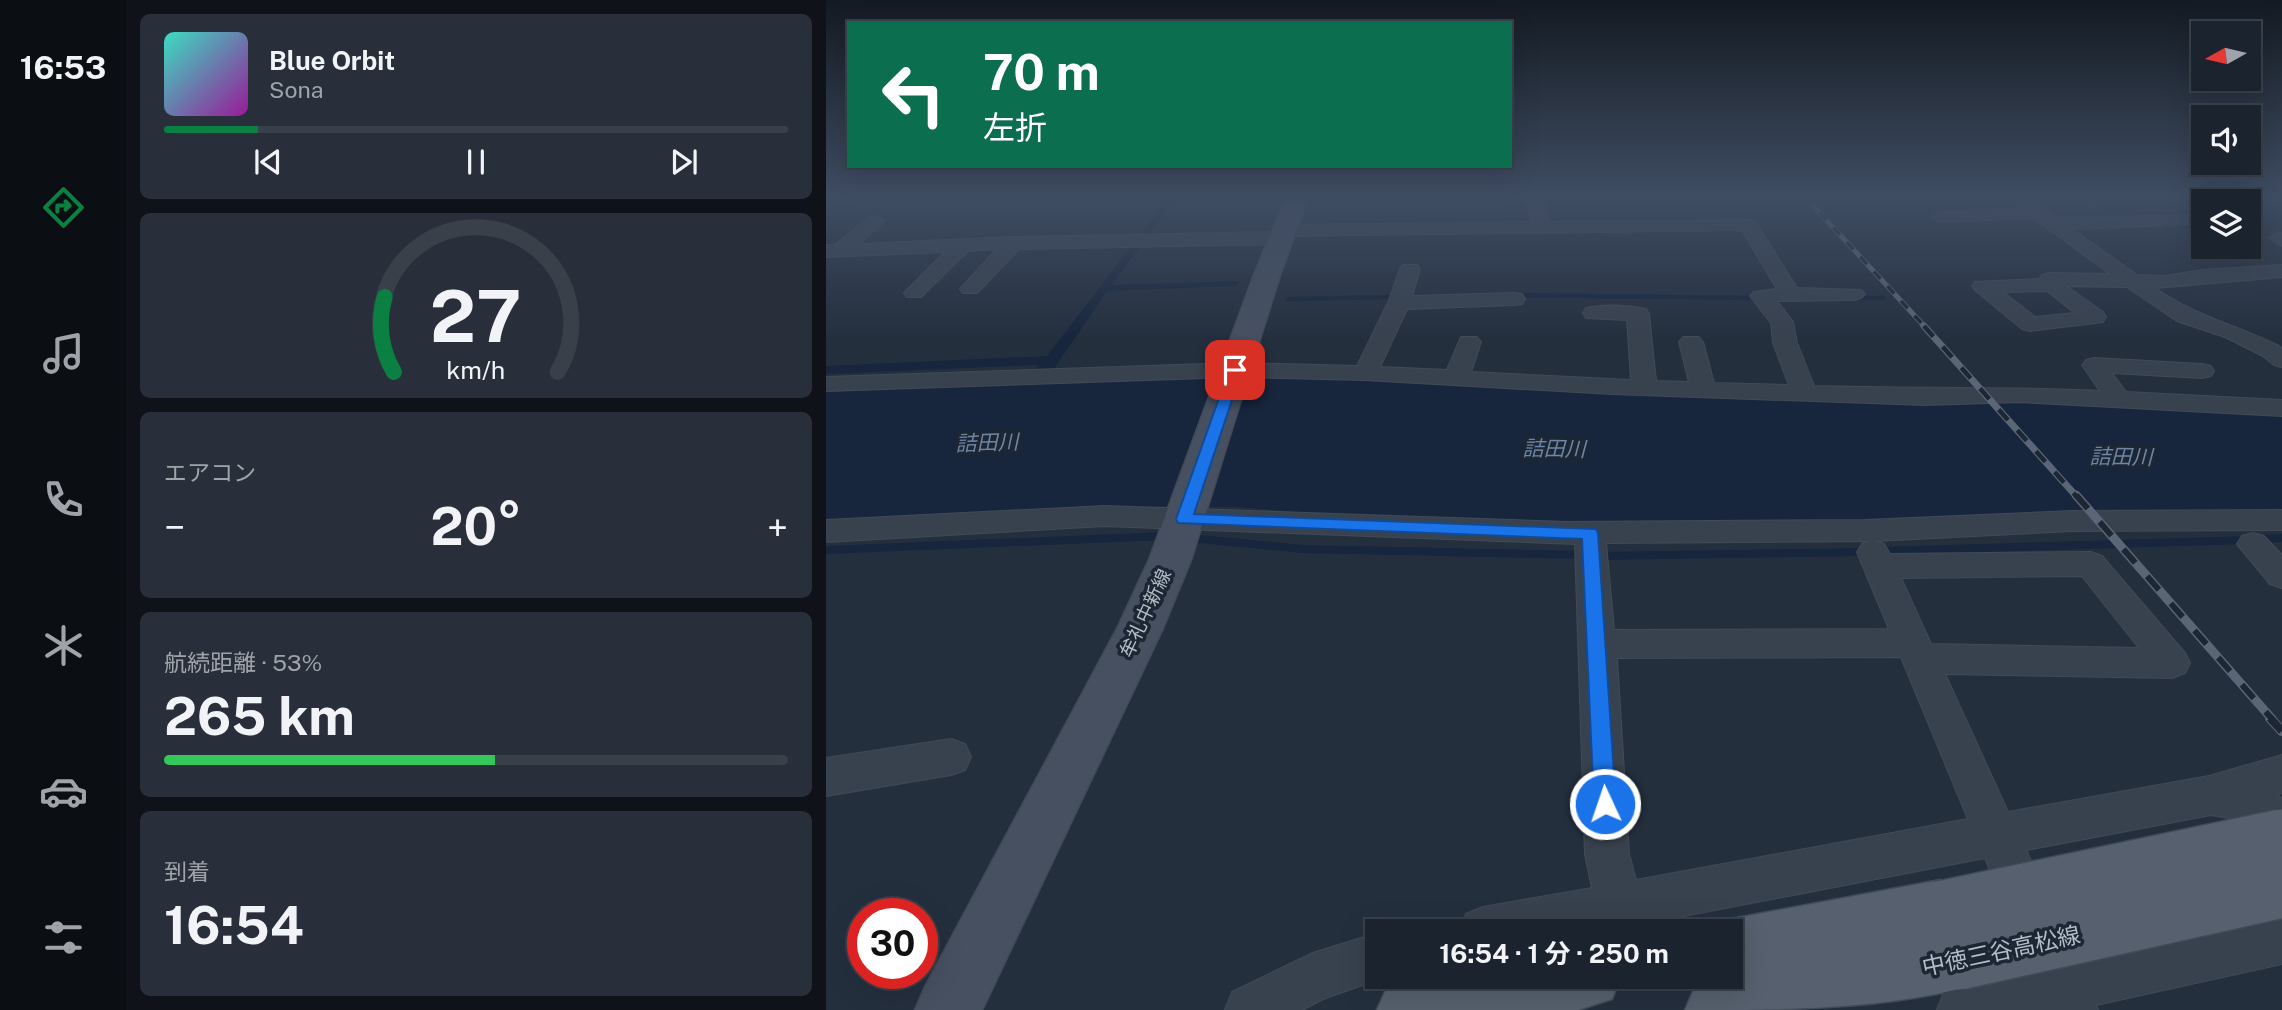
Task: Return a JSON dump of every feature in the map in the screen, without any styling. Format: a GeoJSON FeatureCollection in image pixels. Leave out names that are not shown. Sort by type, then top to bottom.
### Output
{"type":"FeatureCollection","features":[{"type":"Feature","properties":{"kind":"main road","name":"牟礼中新線"},"geometry":{"type":"LineString","coordinates":[[948,1010],[1140,628],[1186,514],[1279,245]]}},
{"type":"Feature","properties":{"kind":"main road","name":"中徳三谷高松線"},"geometry":{"type":"LineString","coordinates":[[1743,951],[1954,960],[2282,838]]}},
{"type":"Feature","properties":{"kind":"main road","name":"中徳三谷高松線"},"geometry":{"type":"LineString","coordinates":[[1718,1010],[2282,890]]}},
{"type":"Feature","properties":{"kind":"main road"},"geometry":{"type":"LineString","coordinates":[[1410,1010],[1521,989]]}},
{"type":"Feature","properties":{"kind":"street"},"geometry":{"type":"LineString","coordinates":[[832,251],[960,245]]}},
{"type":"Feature","properties":{"kind":"street"},"geometry":{"type":"LineString","coordinates":[[914,293],[963,245]]}},
{"type":"Feature","properties":{"kind":"street"},"geometry":{"type":"LineString","coordinates":[[971,289],[1012,245]]}},
{"type":"Feature","properties":{"kind":"street"},"geometry":{"type":"LineString","coordinates":[[1761,245],[1791,295]]}},
{"type":"Feature","properties":{"kind":"street"},"geometry":{"type":"LineString","coordinates":[[2088,245],[2185,316],[2233,332],[2281,359]]}},
{"type":"Feature","properties":{"kind":"street"},"geometry":{"type":"LineString","coordinates":[[1365,373],[1399,303],[1410,270]]}},
{"type":"Feature","properties":{"kind":"street"},"geometry":{"type":"LineString","coordinates":[[2052,285],[2049,279],[2165,282],[2203,276],[2282,271]]}},
{"type":"Feature","properties":{"kind":"street"},"geometry":{"type":"LineString","coordinates":[[1804,393],[1785,343],[1782,322],[1762,298],[1854,294]]}},
{"type":"Feature","properties":{"kind":"street"},"geometry":{"type":"LineString","coordinates":[[1399,303],[1514,299]]}},
{"type":"Feature","properties":{"kind":"street"},"geometry":{"type":"LineString","coordinates":[[1594,313],[1638,314],[1643,388]]}},
{"type":"Feature","properties":{"kind":"street"},"geometry":{"type":"LineString","coordinates":[[1456,379],[1469,342]]}},
{"type":"Feature","properties":{"kind":"street"},"geometry":{"type":"LineString","coordinates":[[1691,342],[1703,390]]}},
{"type":"Feature","properties":{"kind":"street"},"geometry":{"type":"LineString","coordinates":[[2119,400],[2094,365],[2202,371]]}},
{"type":"Feature","properties":{"kind":"street"},"geometry":{"type":"LineString","coordinates":[[826,384],[1365,373],[1643,388],[1925,397],[2001,394],[2282,408]]}},
{"type":"Feature","properties":{"kind":"street"},"geometry":{"type":"LineString","coordinates":[[826,531],[1186,514],[1590,533],[2091,564],[2172,663],[1917,651],[1598,644]]}},
{"type":"Feature","properties":{"kind":"street"},"geometry":{"type":"LineString","coordinates":[[1872,549],[2072,522],[2282,520]]}},
{"type":"Feature","properties":{"kind":"street"},"geometry":{"type":"LineString","coordinates":[[1590,533],[1598,644],[1607,854],[1619,905]]}},
{"type":"Feature","properties":{"kind":"street"},"geometry":{"type":"LineString","coordinates":[[2253,544],[2282,576]]}},
{"type":"Feature","properties":{"kind":"street"},"geometry":{"type":"LineString","coordinates":[[1872,549],[2068,999]]}},
{"type":"Feature","properties":{"kind":"street"},"geometry":{"type":"LineString","coordinates":[[826,777],[951,757]]}},
{"type":"Feature","properties":{"kind":"street"},"geometry":{"type":"LineString","coordinates":[[1546,919],[2211,795],[2282,774]]}},
{"type":"Feature","properties":{"kind":"street"},"geometry":{"type":"LineString","coordinates":[[2211,795],[2242,799],[2271,814],[2282,826]]}},
{"type":"Feature","properties":{"kind":"street"},"geometry":{"type":"LineString","coordinates":[[1954,960],[2068,999],[2282,940]]}},
{"type":"Feature","properties":{"kind":"street"},"geometry":{"type":"LineString","coordinates":[[1250,1010],[1313,978],[1365,961]]}},
{"type":"Feature","properties":{"kind":"water","name":"詰田川"},"geometry":{"type":"Polygon","coordinates":[[[1132,245],[1141,245],[1112,285],[1239,281],[1237,286],[1107,291],[1045,382],[1201,377],[1390,379],[1604,392],[2282,411],[2282,510],[2077,513],[1801,524],[1469,525],[1236,507],[1163,506],[826,521],[826,392],[1024,384],[1038,365],[826,374],[826,366],[1047,356],[1132,245]]]}},
{"type":"Feature","properties":{"kind":"waterway"},"geometry":{"type":"LineString","coordinates":[[1513,295],[1760,298]]}},
{"type":"Feature","properties":{"kind":"waterway"},"geometry":{"type":"LineString","coordinates":[[1288,299],[1393,297]]}},
{"type":"Feature","properties":{"kind":"waterway"},"geometry":{"type":"LineString","coordinates":[[1853,298],[1883,298]]}},
{"type":"Feature","properties":{"kind":"waterway"},"geometry":{"type":"LineString","coordinates":[[826,550],[1164,536]]}},
{"type":"Feature","properties":{"kind":"waterway"},"geometry":{"type":"LineString","coordinates":[[1190,538],[1303,549],[1584,555]]}},
{"type":"Feature","properties":{"kind":"waterway"},"geometry":{"type":"LineString","coordinates":[[2260,539],[2282,538]]}},
{"type":"Feature","properties":{"kind":"waterway"},"geometry":{"type":"LineString","coordinates":[[1879,551],[2248,540]]}},
{"type":"Feature","properties":{"kind":"waterway"},"geometry":{"type":"LineString","coordinates":[[1599,556],[1864,552]]}},
{"type":"Feature","properties":{"kind":"railway"},"geometry":{"type":"LineString","coordinates":[[1850,245],[1926,328]]}},
{"type":"Feature","properties":{"kind":"railway"},"geometry":{"type":"LineString","coordinates":[[1924,326],[2077,497]]}},
{"type":"Feature","properties":{"kind":"railway"},"geometry":{"type":"LineString","coordinates":[[2076,495],[2272,719]]}},
{"type":"Feature","properties":{"kind":"railway"},"geometry":{"type":"LineString","coordinates":[[2270,718],[2282,731]]}},
{"type":"Feature","properties":{"kind":"route"},"geometry":{"type":"LineString","coordinates":[[1235,370],[1184,519],[1524,533],[1590,533],[1605,804]]}}]}
